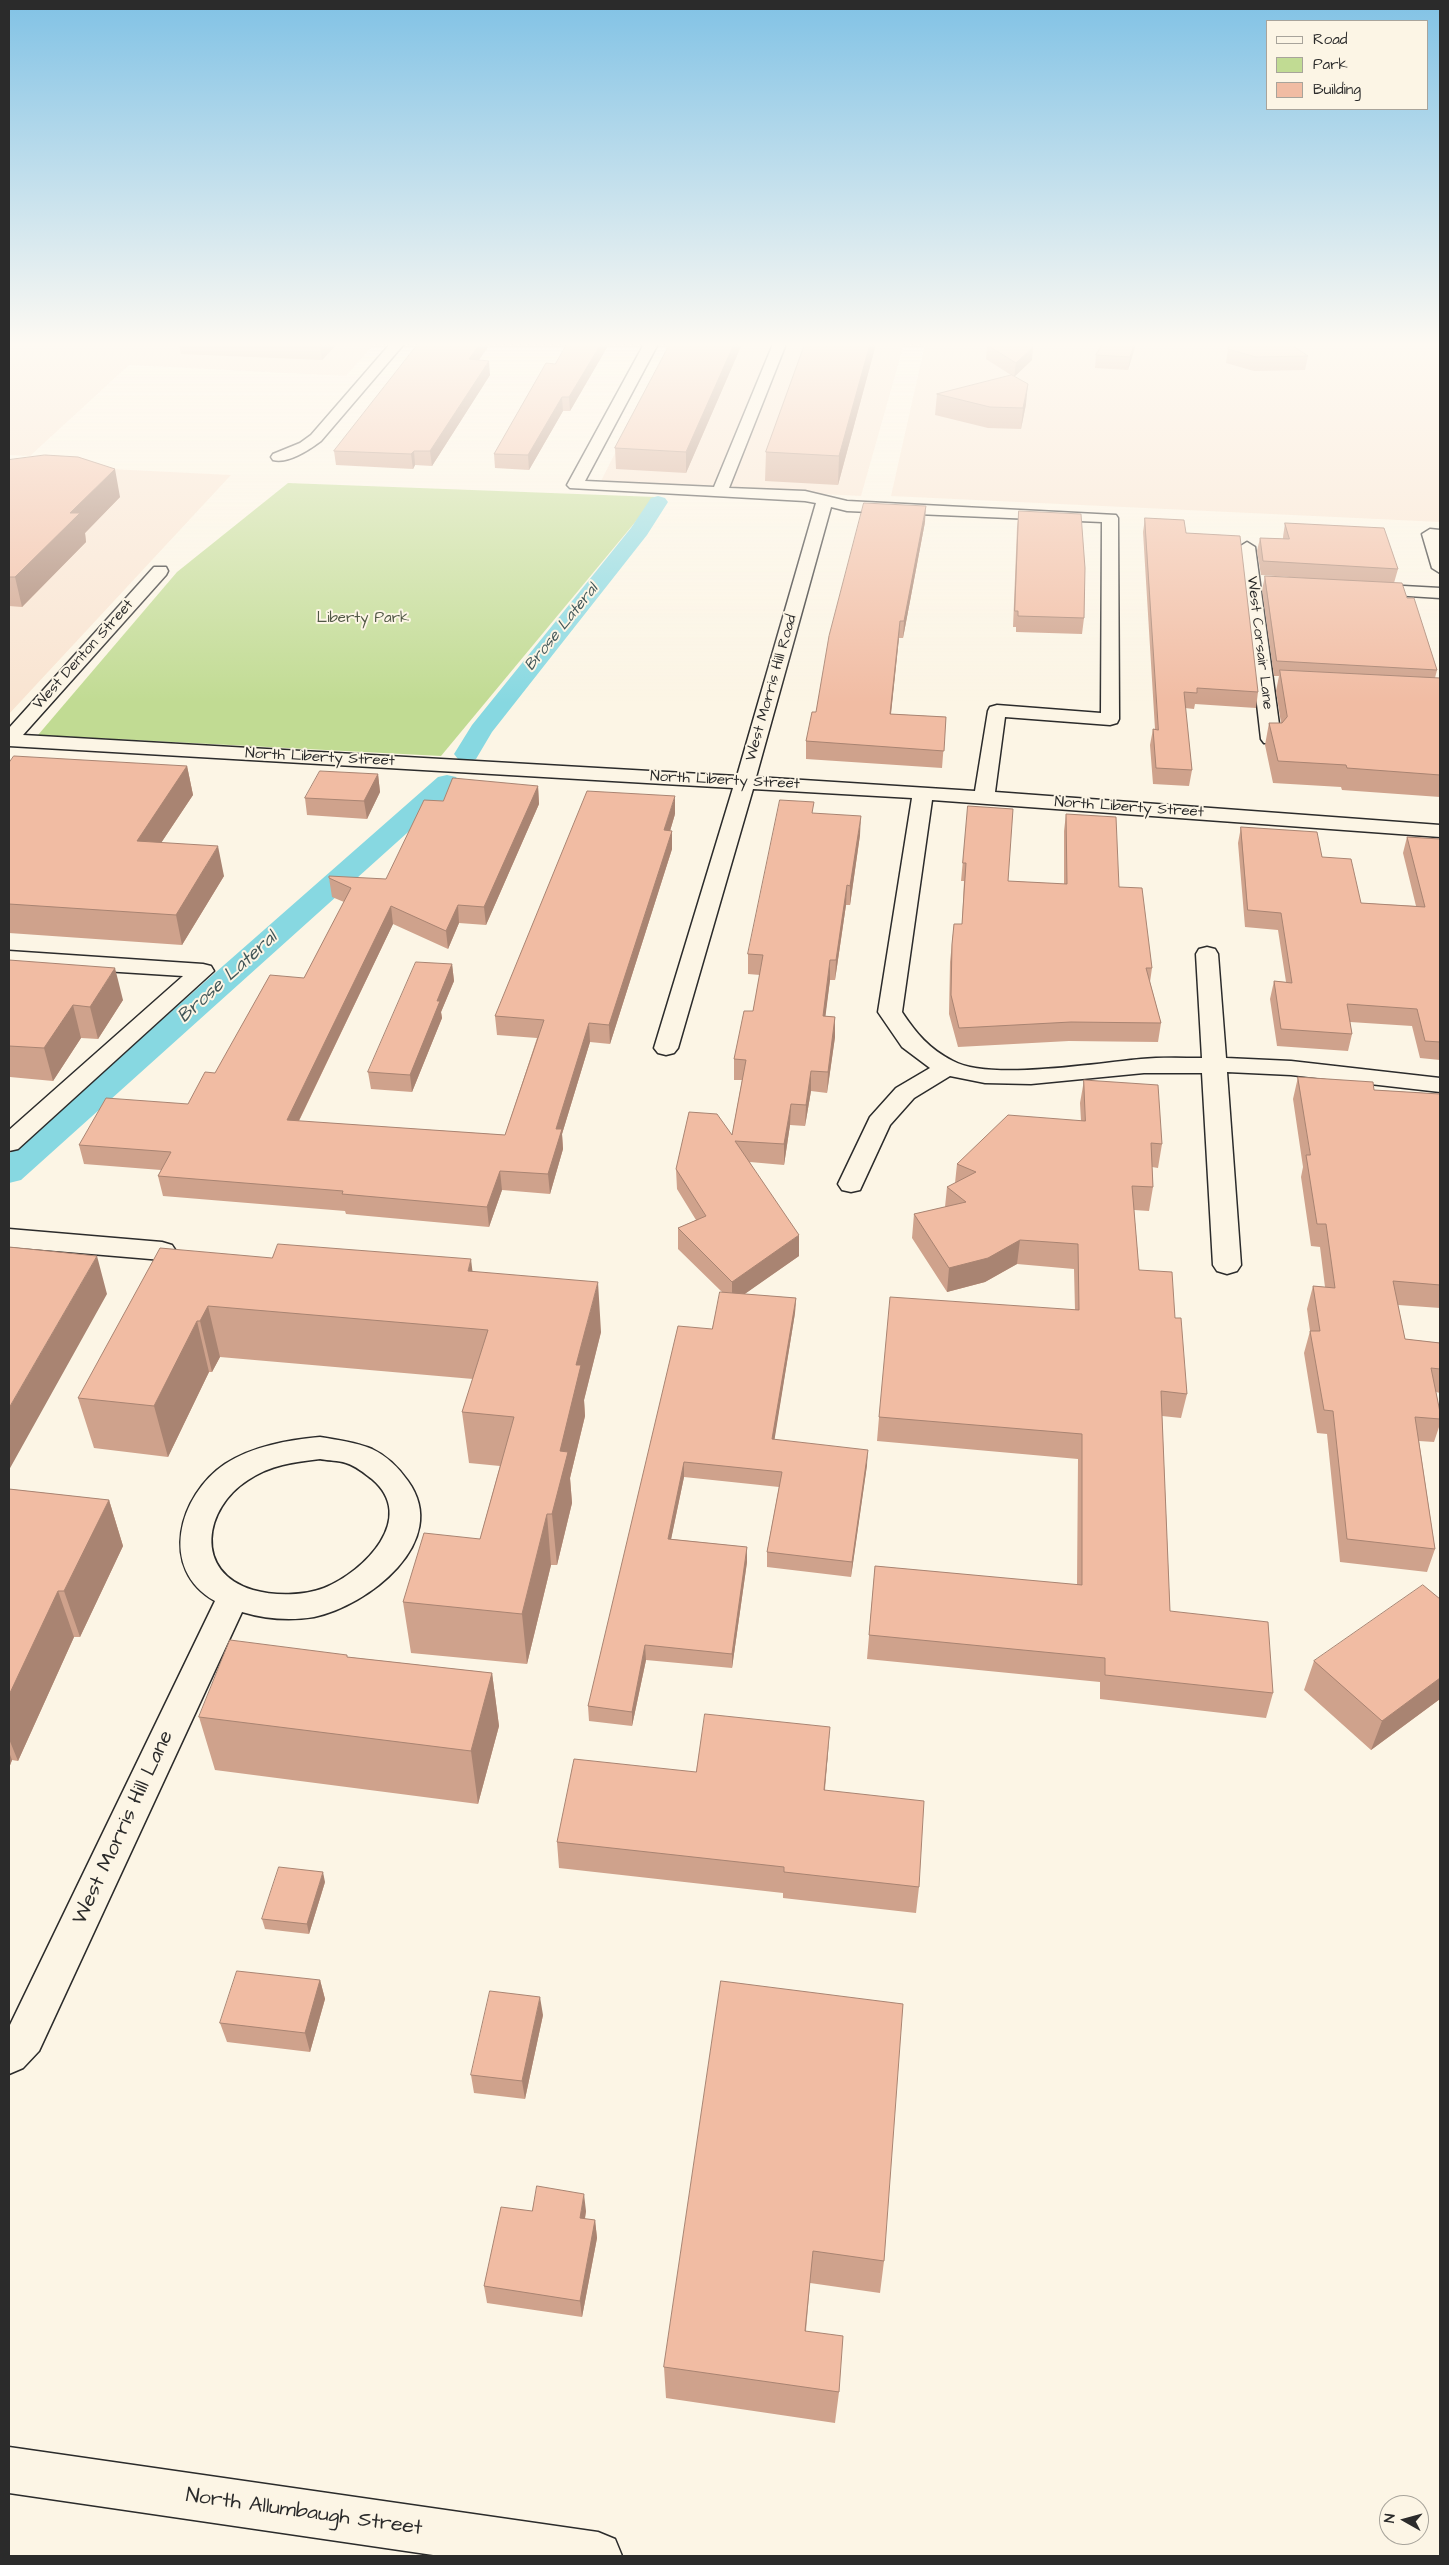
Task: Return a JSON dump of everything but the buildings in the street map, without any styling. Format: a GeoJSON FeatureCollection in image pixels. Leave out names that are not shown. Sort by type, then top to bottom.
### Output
{"type":"FeatureCollection","features":[{"type":"Feature","properties":{"kind":"street"},"geometry":{"type":"LineString","coordinates":[[586,464],[575,485],[805,496],[847,506],[1110,518],[1110,719],[997,711],[984,797]]}},
{"type":"Feature","properties":{"kind":"street"},"geometry":{"type":"LineString","coordinates":[[720,492],[731,464]]}},
{"type":"Feature","properties":{"kind":"street","name":"West Morris Hill Road"},"geometry":{"type":"LineString","coordinates":[[666,1048],[746,782],[825,500]]}},
{"type":"Feature","properties":{"kind":"street"},"geometry":{"type":"LineString","coordinates":[[1435,535],[1440,568]]}},
{"type":"Feature","properties":{"kind":"street","name":"West Corsair Lane"},"geometry":{"type":"LineString","coordinates":[[1247,547],[1271,739]]}},
{"type":"Feature","properties":{"kind":"street","name":"West Denton Street"},"geometry":{"type":"LineString","coordinates":[[9,740],[160,571]]}},
{"type":"Feature","properties":{"kind":"street"},"geometry":{"type":"LineString","coordinates":[[1252,582],[1271,583]]}},
{"type":"Feature","properties":{"kind":"street"},"geometry":{"type":"LineString","coordinates":[[1351,588],[1440,593]]}},
{"type":"Feature","properties":{"kind":"street"},"geometry":{"type":"LineString","coordinates":[[1264,683],[1284,684]]}},
{"type":"Feature","properties":{"kind":"street","name":"North Liberty Street"},"geometry":{"type":"LineString","coordinates":[[9,740],[923,793],[1440,831]]}},
{"type":"Feature","properties":{"kind":"street"},"geometry":{"type":"LineString","coordinates":[[923,793],[890,1012],[910,1042],[946,1068],[985,1076],[1031,1078],[1144,1066],[1214,1065],[1290,1068],[1440,1085]]}},
{"type":"Feature","properties":{"kind":"street"},"geometry":{"type":"LineString","coordinates":[[1207,954],[1227,1265]]}},
{"type":"Feature","properties":{"kind":"street"},"geometry":{"type":"LineString","coordinates":[[9,958],[203,971],[9,1143]]}},
{"type":"Feature","properties":{"kind":"street"},"geometry":{"type":"LineString","coordinates":[[851,1184],[879,1122],[905,1093],[946,1068]]}},
{"type":"Feature","properties":{"kind":"street"},"geometry":{"type":"LineString","coordinates":[[9,1238],[162,1250]]}},
{"type":"Feature","properties":{"kind":"street"},"geometry":{"type":"LineString","coordinates":[[320,1448],[350,1453],[377,1465],[395,1484],[405,1507],[402,1533],[389,1558],[366,1580],[335,1597],[300,1606],[264,1606],[233,1597],[209,1579],[196,1556],[194,1530],[205,1504],[225,1480],[253,1462],[278,1454],[320,1448]]}},
{"type":"Feature","properties":{"kind":"street","name":"West Morris Hill Lane"},"geometry":{"type":"LineString","coordinates":[[9,2055],[24,2038],[233,1597]]}},
{"type":"Feature","properties":{"kind":"street","name":"North Allumbaugh Street"},"geometry":{"type":"LineString","coordinates":[[9,2470],[598,2556]]}},
{"type":"Feature","properties":{"kind":"shaded area"},"geometry":{"type":"Polygon","coordinates":[[[9,464],[231,475],[9,714],[9,464]]]}},
{"type":"Feature","properties":{"kind":"shaded area"},"geometry":{"type":"Polygon","coordinates":[[[610,464],[870,464],[861,496],[600,483],[610,464]]]}},
{"type":"Feature","properties":{"kind":"shaded area"},"geometry":{"type":"Polygon","coordinates":[[[898,464],[1440,464],[1440,522],[891,496],[898,464]]]}},
{"type":"Feature","properties":{"kind":"green space","name":"Liberty Park"},"geometry":{"type":"Polygon","coordinates":[[[288,483],[656,497],[441,756],[38,735],[177,572],[288,483]]]}},
{"type":"Feature","properties":{"kind":"waterway","name":"Brose Lateral"},"geometry":{"type":"LineString","coordinates":[[467,754],[481,730],[640,531],[658,502]]}},
{"type":"Feature","properties":{"kind":"waterway","name":"Brose Lateral"},"geometry":{"type":"LineString","coordinates":[[9,1172],[447,783]]}}]}
